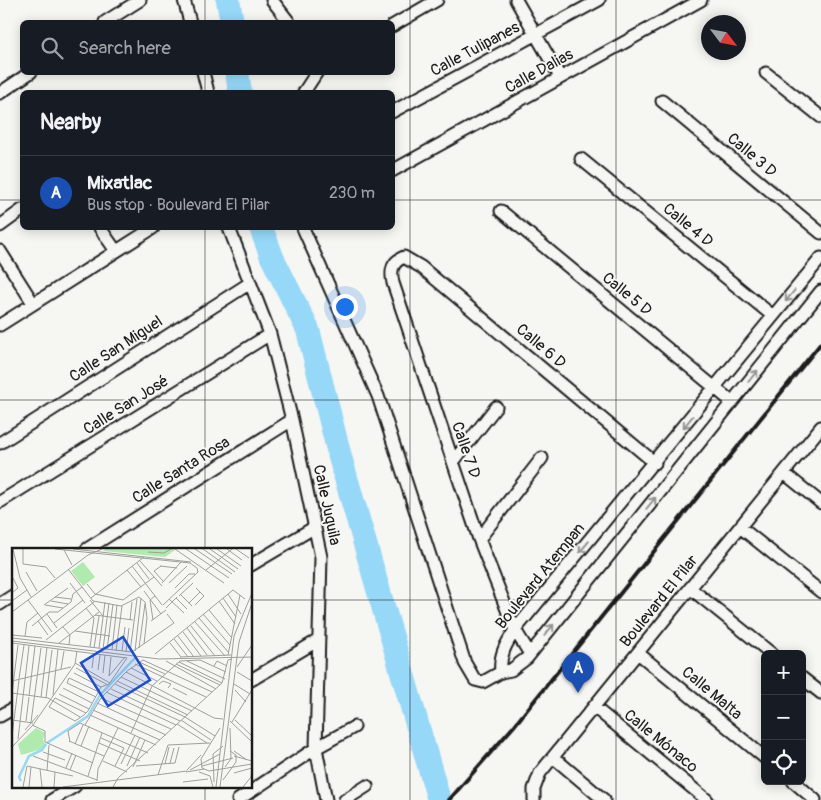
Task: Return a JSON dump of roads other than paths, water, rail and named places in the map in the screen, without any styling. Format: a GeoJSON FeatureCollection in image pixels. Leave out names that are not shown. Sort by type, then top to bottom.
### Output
{"type":"FeatureCollection","features":[{"type":"Feature","properties":{"kind":"street"},"geometry":{"type":"LineString","coordinates":[[108,20],[140,0]]}},
{"type":"Feature","properties":{"kind":"street"},"geometry":{"type":"LineString","coordinates":[[184,0],[189,20]]}},
{"type":"Feature","properties":{"kind":"street"},"geometry":{"type":"LineString","coordinates":[[272,0],[287,20]]}},
{"type":"Feature","properties":{"kind":"street"},"geometry":{"type":"LineString","coordinates":[[395,24],[437,0]]}},
{"type":"Feature","properties":{"kind":"street"},"geometry":{"type":"LineString","coordinates":[[516,0],[560,77]]}},
{"type":"Feature","properties":{"kind":"street","name":"Calle Tulipanes"},"geometry":{"type":"LineString","coordinates":[[395,110],[599,0]]}},
{"type":"Feature","properties":{"kind":"street","name":"Calle Dalias"},"geometry":{"type":"LineString","coordinates":[[395,169],[701,0]]}},
{"type":"Feature","properties":{"kind":"street"},"geometry":{"type":"LineString","coordinates":[[766,73],[821,117]]}},
{"type":"Feature","properties":{"kind":"street"},"geometry":{"type":"LineString","coordinates":[[0,93],[27,75]]}},
{"type":"Feature","properties":{"kind":"street"},"geometry":{"type":"LineString","coordinates":[[203,75],[206,90]]}},
{"type":"Feature","properties":{"kind":"street"},"geometry":{"type":"LineString","coordinates":[[305,90],[315,75]]}},
{"type":"Feature","properties":{"kind":"street","name":"Calle 3 D"},"geometry":{"type":"LineString","coordinates":[[662,102],[821,233]]}},
{"type":"Feature","properties":{"kind":"street","name":"Calle 4 D"},"geometry":{"type":"LineString","coordinates":[[582,159],[773,316]]}},
{"type":"Feature","properties":{"kind":"street"},"geometry":{"type":"LineString","coordinates":[[0,226],[20,211]]}},
{"type":"Feature","properties":{"kind":"street","name":"Calle 5 D"},"geometry":{"type":"LineString","coordinates":[[501,211],[732,402]]}},
{"type":"Feature","properties":{"kind":"street"},"geometry":{"type":"LineString","coordinates":[[101,230],[116,251]]}},
{"type":"Feature","properties":{"kind":"street"},"geometry":{"type":"LineString","coordinates":[[0,325],[149,230]]}},
{"type":"Feature","properties":{"kind":"street","name":"Calle Juquila"},"geometry":{"type":"LineString","coordinates":[[230,230],[270,334],[292,420],[321,557],[317,640],[316,748],[326,800]]}},
{"type":"Feature","properties":{"kind":"street"},"geometry":{"type":"LineString","coordinates":[[304,230],[378,396],[465,663],[475,680],[483,682],[519,665],[530,654],[821,291]]}},
{"type":"Feature","properties":{"kind":"street"},"geometry":{"type":"LineString","coordinates":[[0,251],[33,303]]}},
{"type":"Feature","properties":{"kind":"street","name":"Calle 7 D"},"geometry":{"type":"LineString","coordinates":[[404,257],[397,260],[392,267],[392,283],[479,539],[514,630],[530,654]]}},
{"type":"Feature","properties":{"kind":"street","name":"Calle 6 D"},"geometry":{"type":"LineString","coordinates":[[404,257],[421,267],[655,463]]}},
{"type":"Feature","properties":{"kind":"street","name":"Boulevard Atempan"},"geometry":{"type":"LineString","coordinates":[[501,672],[500,662],[503,652],[514,630],[655,463],[821,258]]}},
{"type":"Feature","properties":{"kind":"street","name":"Calle San Miguel"},"geometry":{"type":"LineString","coordinates":[[0,443],[250,283]]}},
{"type":"Feature","properties":{"kind":"street","name":"Calle San José"},"geometry":{"type":"LineString","coordinates":[[0,502],[270,334]]}},
{"type":"Feature","properties":{"kind":"street"},"geometry":{"type":"LineString","coordinates":[[453,462],[496,407]]}},
{"type":"Feature","properties":{"kind":"street","name":"Calle Santa Rosa"},"geometry":{"type":"LineString","coordinates":[[89,548],[292,420]]}},
{"type":"Feature","properties":{"kind":"street","name":"Boulevard El Pilar"},"geometry":{"type":"LineString","coordinates":[[534,800],[536,780],[821,427]]}},
{"type":"Feature","properties":{"kind":"street"},"geometry":{"type":"LineString","coordinates":[[479,539],[542,458]]}},
{"type":"Feature","properties":{"kind":"street"},"geometry":{"type":"LineString","coordinates":[[784,473],[821,503]]}},
{"type":"Feature","properties":{"kind":"street"},"geometry":{"type":"LineString","coordinates":[[252,564],[315,526]]}},
{"type":"Feature","properties":{"kind":"street"},"geometry":{"type":"LineString","coordinates":[[740,527],[821,592]]}},
{"type":"Feature","properties":{"kind":"street"},"geometry":{"type":"LineString","coordinates":[[690,588],[767,650]]}},
{"type":"Feature","properties":{"kind":"street"},"geometry":{"type":"LineString","coordinates":[[0,604],[12,596]]}},
{"type":"Feature","properties":{"kind":"street"},"geometry":{"type":"LineString","coordinates":[[252,679],[317,640]]}},
{"type":"Feature","properties":{"kind":"street","name":"Calle Malta"},"geometry":{"type":"LineString","coordinates":[[638,653],[761,755]]}},
{"type":"Feature","properties":{"kind":"street"},"geometry":{"type":"LineString","coordinates":[[806,681],[821,693]]}},
{"type":"Feature","properties":{"kind":"street","name":"Calle Mónaco"},"geometry":{"type":"LineString","coordinates":[[594,707],[708,800]]}},
{"type":"Feature","properties":{"kind":"street"},"geometry":{"type":"LineString","coordinates":[[0,716],[12,709]]}},
{"type":"Feature","properties":{"kind":"street"},"geometry":{"type":"LineString","coordinates":[[238,800],[316,748],[354,727]]}},
{"type":"Feature","properties":{"kind":"street"},"geometry":{"type":"LineString","coordinates":[[553,758],[604,800]]}},
{"type":"Feature","properties":{"kind":"street"},"geometry":{"type":"LineString","coordinates":[[798,785],[815,800]]}},
{"type":"Feature","properties":{"kind":"street"},"geometry":{"type":"LineString","coordinates":[[345,800],[367,786]]}},
{"type":"Feature","properties":{"kind":"street"},"geometry":{"type":"LineString","coordinates":[[52,800],[72,788]]}},
{"type":"Feature","properties":{"kind":"waterway"},"geometry":{"type":"LineString","coordinates":[[228,0],[232,20]]}},
{"type":"Feature","properties":{"kind":"waterway"},"geometry":{"type":"LineString","coordinates":[[237,75],[240,90]]}},
{"type":"Feature","properties":{"kind":"waterway"},"geometry":{"type":"LineString","coordinates":[[262,230],[272,257],[308,330],[340,457],[439,800]]}},
{"type":"Feature","properties":{"kind":"railway"},"geometry":{"type":"LineString","coordinates":[[449,800],[514,726],[821,343]]}},
{"type":"Feature","properties":{"kind":"place","name":"Mixatlac"},"geometry":{"type":"Point","coordinates":[578,693]}}]}
